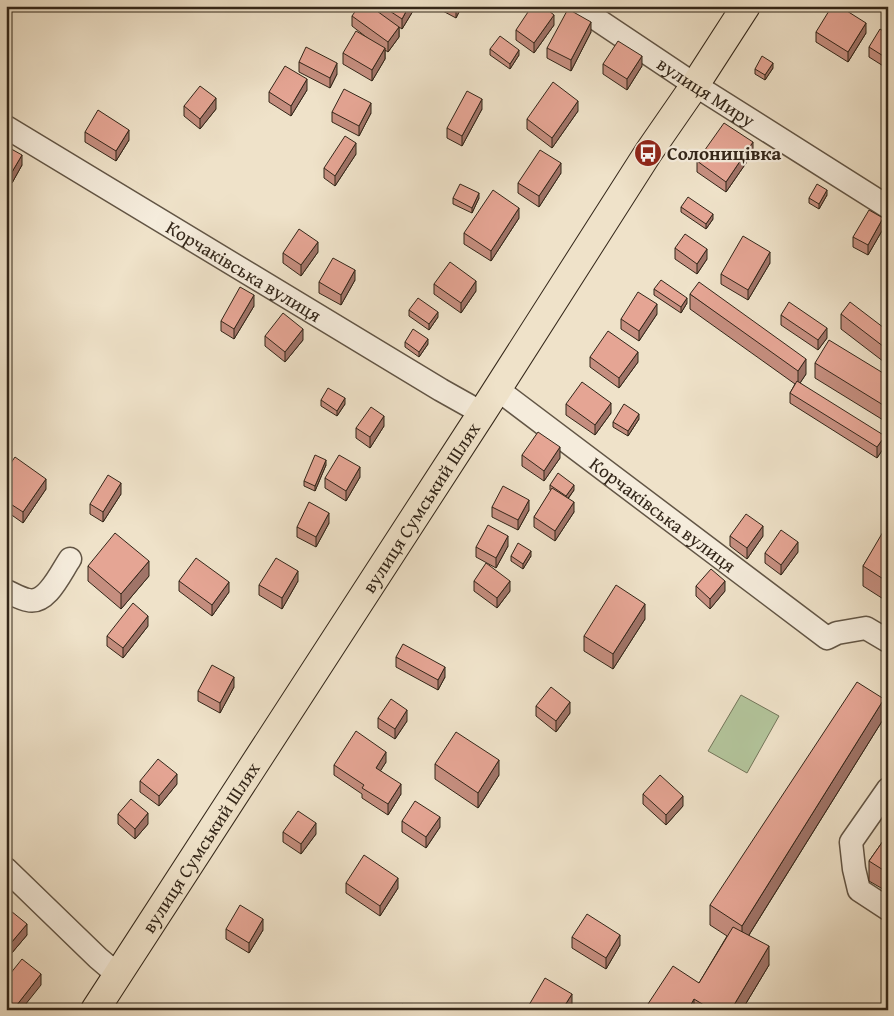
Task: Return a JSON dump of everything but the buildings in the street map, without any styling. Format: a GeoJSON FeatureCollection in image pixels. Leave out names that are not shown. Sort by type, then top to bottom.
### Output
{"type":"FeatureCollection","features":[{"type":"Feature","properties":{"kind":"main road","name":"вулиця Сумський Шлях"},"geometry":{"type":"LineString","coordinates":[[95,1010],[648,153],[746,6]]}},
{"type":"Feature","properties":{"kind":"street","name":"вулиця Миру"},"geometry":{"type":"LineString","coordinates":[[577,6],[695,85],[888,207]]}},
{"type":"Feature","properties":{"kind":"street","name":"Корчаківська вулиця"},"geometry":{"type":"LineString","coordinates":[[6,127],[482,413]]}},
{"type":"Feature","properties":{"kind":"street","name":"Корчаківська вулиця"},"geometry":{"type":"LineString","coordinates":[[497,389],[828,638],[837,633],[866,628],[888,641]]}},
{"type":"Feature","properties":{"kind":"street"},"geometry":{"type":"LineString","coordinates":[[6,591],[26,600],[39,600],[48,592],[70,559]]}},
{"type":"Feature","properties":{"kind":"street"},"geometry":{"type":"LineString","coordinates":[[888,789],[851,842],[859,890],[888,910]]}},
{"type":"Feature","properties":{"kind":"street"},"geometry":{"type":"LineString","coordinates":[[6,869],[118,975]]}},
{"type":"Feature","properties":{"kind":"green space"},"geometry":{"type":"Polygon","coordinates":[[[741,695],[779,716],[747,773],[708,751],[741,695]]]}},
{"type":"Feature","properties":{"kind":"place","name":"Солоницівка"},"geometry":{"type":"Point","coordinates":[648,153]}}]}
